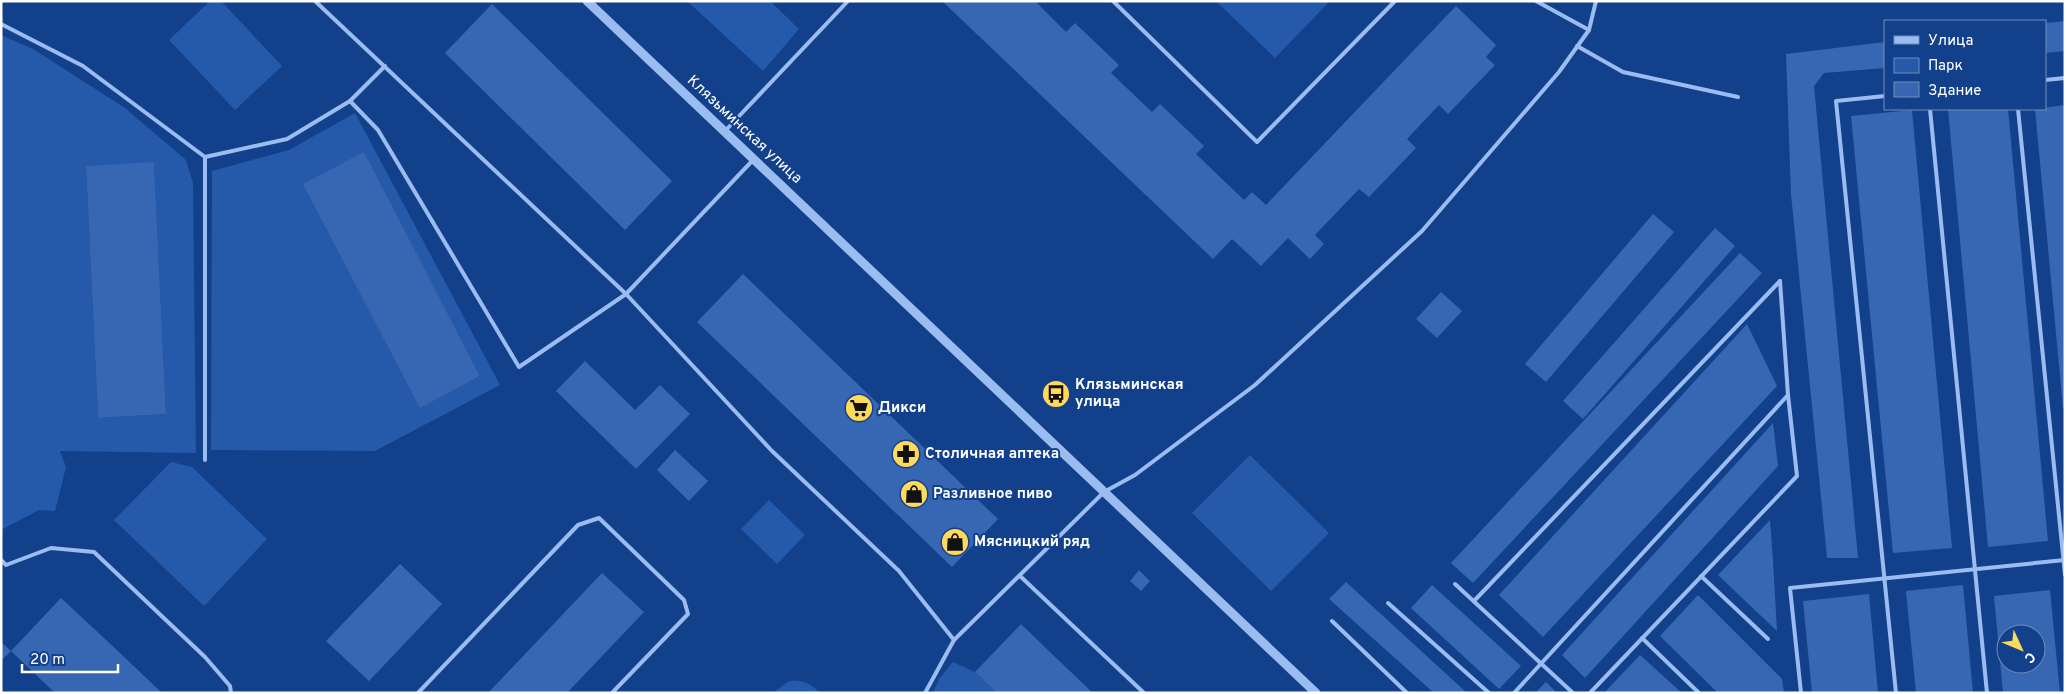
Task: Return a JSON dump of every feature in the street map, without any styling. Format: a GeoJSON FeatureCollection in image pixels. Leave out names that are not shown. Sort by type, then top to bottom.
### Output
{"type":"FeatureCollection","features":[{"type":"Feature","properties":{"kind":"street","name":"Клязьминская улица"},"geometry":{"type":"LineString","coordinates":[[587,1],[1316,693]]}},
{"type":"Feature","properties":{"kind":"lane"},"geometry":{"type":"LineString","coordinates":[[315,1],[626,294],[772,451],[900,571],[954,640]]}},
{"type":"Feature","properties":{"kind":"lane"},"geometry":{"type":"LineString","coordinates":[[726,131],[848,1]]}},
{"type":"Feature","properties":{"kind":"lane"},"geometry":{"type":"LineString","coordinates":[[1113,1],[1257,142],[1395,1]]}},
{"type":"Feature","properties":{"kind":"lane"},"geometry":{"type":"LineString","coordinates":[[1536,1],[1589,30]]}},
{"type":"Feature","properties":{"kind":"lane"},"geometry":{"type":"LineString","coordinates":[[925,693],[954,640],[1104,492],[1135,474],[1255,385],[1422,231],[1559,72],[1589,30],[1596,1]]}},
{"type":"Feature","properties":{"kind":"lane"},"geometry":{"type":"LineString","coordinates":[[1,24],[82,66],[205,157],[287,139],[350,100],[385,66]]}},
{"type":"Feature","properties":{"kind":"lane"},"geometry":{"type":"LineString","coordinates":[[1578,46],[1623,72],[1738,97]]}},
{"type":"Feature","properties":{"kind":"lane"},"geometry":{"type":"LineString","coordinates":[[2046,80],[2065,78]]}},
{"type":"Feature","properties":{"kind":"lane"},"geometry":{"type":"LineString","coordinates":[[1884,96],[1836,101],[1896,693]]}},
{"type":"Feature","properties":{"kind":"lane"},"geometry":{"type":"LineString","coordinates":[[350,100],[378,130],[519,367],[626,294],[755,159]]}},
{"type":"Feature","properties":{"kind":"lane"},"geometry":{"type":"LineString","coordinates":[[1930,110],[1987,693]]}},
{"type":"Feature","properties":{"kind":"lane"},"geometry":{"type":"LineString","coordinates":[[2018,110],[2065,575]]}},
{"type":"Feature","properties":{"kind":"lane"},"geometry":{"type":"LineString","coordinates":[[205,157],[205,460]]}},
{"type":"Feature","properties":{"kind":"lane"},"geometry":{"type":"LineString","coordinates":[[1474,601],[1780,281],[1788,395],[1797,476],[1590,693]]}},
{"type":"Feature","properties":{"kind":"lane"},"geometry":{"type":"LineString","coordinates":[[1514,693],[1788,395]]}},
{"type":"Feature","properties":{"kind":"lane"},"geometry":{"type":"LineString","coordinates":[[418,693],[578,525],[599,518],[684,600],[688,614],[612,693]]}},
{"type":"Feature","properties":{"kind":"lane"},"geometry":{"type":"LineString","coordinates":[[1,560],[6,565],[51,548],[94,552],[205,657],[230,686],[231,693]]}},
{"type":"Feature","properties":{"kind":"lane"},"geometry":{"type":"LineString","coordinates":[[1801,693],[1790,588],[2064,560]]}},
{"type":"Feature","properties":{"kind":"lane"},"geometry":{"type":"LineString","coordinates":[[1020,576],[1144,693]]}},
{"type":"Feature","properties":{"kind":"lane"},"geometry":{"type":"LineString","coordinates":[[1701,576],[1768,639]]}},
{"type":"Feature","properties":{"kind":"lane"},"geometry":{"type":"LineString","coordinates":[[1455,584],[1573,693]]}},
{"type":"Feature","properties":{"kind":"lane"},"geometry":{"type":"LineString","coordinates":[[1388,603],[1489,693]]}},
{"type":"Feature","properties":{"kind":"lane"},"geometry":{"type":"LineString","coordinates":[[1332,621],[1407,693]]}},
{"type":"Feature","properties":{"kind":"lane"},"geometry":{"type":"LineString","coordinates":[[1642,638],[1699,693]]}},
{"type":"Feature","properties":{"kind":"green space"},"geometry":{"type":"Polygon","coordinates":[[[210,1],[221,1],[282,66],[235,110],[169,40],[210,1]]]}},
{"type":"Feature","properties":{"kind":"green space"},"geometry":{"type":"Polygon","coordinates":[[[687,1],[770,1],[799,29],[763,71],[687,1]]]}},
{"type":"Feature","properties":{"kind":"green space"},"geometry":{"type":"Polygon","coordinates":[[[1220,1],[1330,1],[1275,58],[1218,3],[1220,1]]]}},
{"type":"Feature","properties":{"kind":"green space"},"geometry":{"type":"Polygon","coordinates":[[[1,35],[33,49],[125,108],[186,160],[193,183],[196,453],[60,451],[66,467],[55,511],[39,510],[1,530],[1,35]],[[154,163],[86,166],[98,418],[166,414],[154,163]]]}},
{"type":"Feature","properties":{"kind":"green space"},"geometry":{"type":"Polygon","coordinates":[[[355,113],[500,385],[375,451],[211,450],[212,171],[289,150],[355,113]],[[364,153],[421,407],[480,376],[364,153]]]}},
{"type":"Feature","properties":{"kind":"green space"},"geometry":{"type":"Polygon","coordinates":[[[1250,455],[1329,533],[1271,591],[1192,513],[1250,455]]]}},
{"type":"Feature","properties":{"kind":"green space"},"geometry":{"type":"Polygon","coordinates":[[[171,462],[192,467],[267,539],[204,606],[114,520],[171,462]]]}},
{"type":"Feature","properties":{"kind":"green space"},"geometry":{"type":"Polygon","coordinates":[[[769,500],[805,535],[777,564],[741,529],[769,500]]]}},
{"type":"Feature","properties":{"kind":"green space"},"geometry":{"type":"Polygon","coordinates":[[[953,662],[975,672],[997,693],[933,693],[939,679],[953,662]]]}},
{"type":"Feature","properties":{"kind":"green space"},"geometry":{"type":"Polygon","coordinates":[[[789,681],[806,683],[820,693],[773,693],[789,681]]]}},
{"type":"Feature","properties":{"kind":"building"},"geometry":{"type":"Polygon","coordinates":[[[942,1],[1035,1],[1066,32],[1075,23],[1119,65],[1111,73],[1152,112],[1160,104],[1204,146],[1196,154],[1244,200],[1252,192],[1266,205],[1456,6],[1496,45],[1486,57],[1495,65],[1448,114],[1439,105],[1407,139],[1416,148],[1369,197],[1359,189],[1315,235],[1324,244],[1310,259],[1288,238],[1261,266],[1232,239],[1213,259],[942,1]]]}},
{"type":"Feature","properties":{"kind":"building"},"geometry":{"type":"Polygon","coordinates":[[[492,4],[672,181],[625,230],[445,53],[492,4]]]}},
{"type":"Feature","properties":{"kind":"building"},"geometry":{"type":"Polygon","coordinates":[[[2065,21],[2065,51],[2046,53],[2046,23],[2065,21]]]}},
{"type":"Feature","properties":{"kind":"building"},"geometry":{"type":"Polygon","coordinates":[[[1884,42],[1884,68],[1824,73],[1814,86],[1858,558],[1827,558],[1791,194],[1786,54],[1884,42]]]}},
{"type":"Feature","properties":{"kind":"building"},"geometry":{"type":"Polygon","coordinates":[[[2065,105],[2065,407],[2063,408],[2035,110],[2046,110],[2046,108],[2065,105]]]}},
{"type":"Feature","properties":{"kind":"building"},"geometry":{"type":"Polygon","coordinates":[[[1912,110],[1952,548],[1893,553],[1851,116],[1912,110]]]}},
{"type":"Feature","properties":{"kind":"building"},"geometry":{"type":"Polygon","coordinates":[[[1948,110],[2008,110],[2048,541],[1988,547],[1948,110]]]}},
{"type":"Feature","properties":{"kind":"building"},"geometry":{"type":"Polygon","coordinates":[[[364,152],[480,376],[420,408],[303,184],[364,152]]]}},
{"type":"Feature","properties":{"kind":"building"},"geometry":{"type":"Polygon","coordinates":[[[154,162],[166,414],[98,418],[86,166],[154,162]]]}},
{"type":"Feature","properties":{"kind":"building"},"geometry":{"type":"Polygon","coordinates":[[[1653,214],[1674,232],[1546,382],[1525,364],[1653,214]]]}},
{"type":"Feature","properties":{"kind":"building"},"geometry":{"type":"Polygon","coordinates":[[[1715,228],[1735,246],[1583,419],[1563,401],[1715,228]]]}},
{"type":"Feature","properties":{"kind":"building"},"geometry":{"type":"Polygon","coordinates":[[[1740,253],[1762,273],[1473,583],[1451,563],[1740,253]]]}},
{"type":"Feature","properties":{"kind":"building"},"geometry":{"type":"Polygon","coordinates":[[[743,274],[998,519],[952,567],[697,322],[743,274]]]}},
{"type":"Feature","properties":{"kind":"building"},"geometry":{"type":"Polygon","coordinates":[[[1441,292],[1462,311],[1437,338],[1416,319],[1441,292]]]}},
{"type":"Feature","properties":{"kind":"building"},"geometry":{"type":"Polygon","coordinates":[[[1747,324],[1777,386],[1543,637],[1499,595],[1747,324]]]}},
{"type":"Feature","properties":{"kind":"building"},"geometry":{"type":"Polygon","coordinates":[[[585,361],[635,410],[660,385],[690,414],[636,469],[556,391],[585,361]]]}},
{"type":"Feature","properties":{"kind":"building"},"geometry":{"type":"Polygon","coordinates":[[[1773,423],[1778,466],[1585,678],[1562,655],[1773,423]]]}},
{"type":"Feature","properties":{"kind":"building"},"geometry":{"type":"Polygon","coordinates":[[[675,450],[708,481],[689,501],[657,470],[675,450]]]}},
{"type":"Feature","properties":{"kind":"building"},"geometry":{"type":"Polygon","coordinates":[[[1770,520],[1773,561],[1777,631],[1718,575],[1770,520]]]}},
{"type":"Feature","properties":{"kind":"building"},"geometry":{"type":"Polygon","coordinates":[[[400,564],[442,604],[369,681],[326,641],[400,564]]]}},
{"type":"Feature","properties":{"kind":"building"},"geometry":{"type":"Polygon","coordinates":[[[1139,570],[1150,581],[1141,591],[1130,581],[1139,570]]]}},
{"type":"Feature","properties":{"kind":"building"},"geometry":{"type":"Polygon","coordinates":[[[602,573],[644,612],[567,693],[488,693],[602,573]]]}},
{"type":"Feature","properties":{"kind":"building"},"geometry":{"type":"Polygon","coordinates":[[[1346,582],[1467,693],[1434,693],[1329,599],[1346,582]]]}},
{"type":"Feature","properties":{"kind":"building"},"geometry":{"type":"Polygon","coordinates":[[[1432,585],[1521,666],[1499,689],[1411,608],[1432,585]]]}},
{"type":"Feature","properties":{"kind":"building"},"geometry":{"type":"Polygon","coordinates":[[[1963,585],[1973,693],[1916,693],[1906,591],[1963,585]]]}},
{"type":"Feature","properties":{"kind":"building"},"geometry":{"type":"Polygon","coordinates":[[[2050,590],[2060,693],[2003,693],[2001,674],[2046,674],[2046,624],[1997,624],[1994,596],[2050,590]]]}},
{"type":"Feature","properties":{"kind":"building"},"geometry":{"type":"Polygon","coordinates":[[[1869,594],[1878,693],[1812,693],[1803,601],[1869,594]]]}},
{"type":"Feature","properties":{"kind":"building"},"geometry":{"type":"Polygon","coordinates":[[[1698,595],[1782,679],[1784,693],[1718,693],[1660,636],[1698,595]]]}},
{"type":"Feature","properties":{"kind":"building"},"geometry":{"type":"Polygon","coordinates":[[[61,598],[162,693],[55,693],[11,651],[61,598]]]}},
{"type":"Feature","properties":{"kind":"building"},"geometry":{"type":"Polygon","coordinates":[[[1021,624],[1093,693],[997,693],[975,672],[1021,624]]]}},
{"type":"Feature","properties":{"kind":"building"},"geometry":{"type":"Polygon","coordinates":[[[1,642],[11,651],[1,661],[1,642]]]}},
{"type":"Feature","properties":{"kind":"building"},"geometry":{"type":"Polygon","coordinates":[[[1640,655],[1682,693],[1604,693],[1640,655]]]}},
{"type":"Feature","properties":{"kind":"building"},"geometry":{"type":"Polygon","coordinates":[[[1546,682],[1557,693],[1535,693],[1546,682]]]}},
{"type":"Feature","properties":{"kind":"place","name":"Клязьминская улица"},"geometry":{"type":"Point","coordinates":[1056,394]}},
{"type":"Feature","properties":{"kind":"place","name":"Дикси"},"geometry":{"type":"Point","coordinates":[859,408]}},
{"type":"Feature","properties":{"kind":"place","name":"Столичная аптека"},"geometry":{"type":"Point","coordinates":[906,454]}},
{"type":"Feature","properties":{"kind":"place","name":"Разливное пиво"},"geometry":{"type":"Point","coordinates":[914,494]}},
{"type":"Feature","properties":{"kind":"place","name":"Мясницкий ряд"},"geometry":{"type":"Point","coordinates":[955,542]}}]}
